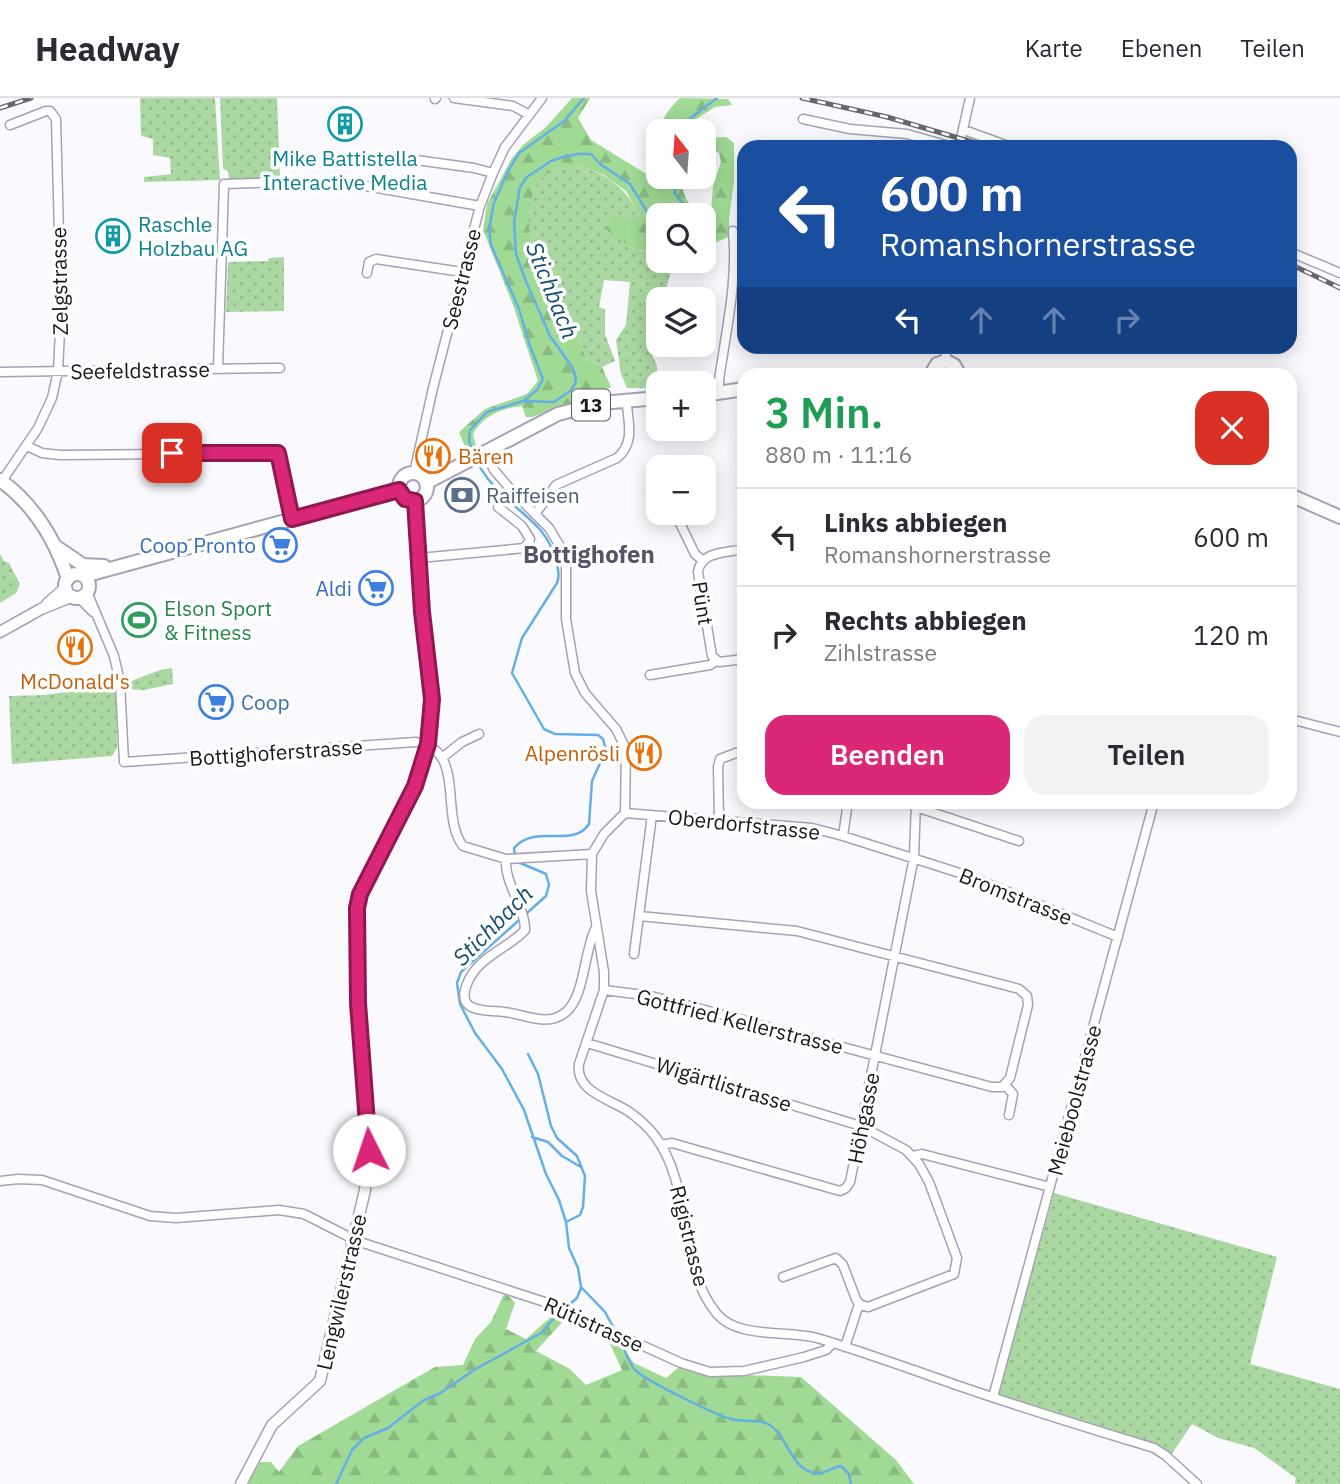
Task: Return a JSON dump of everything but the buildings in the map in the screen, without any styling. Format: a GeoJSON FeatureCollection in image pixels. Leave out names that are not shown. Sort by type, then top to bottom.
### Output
{"type":"FeatureCollection","features":[{"type":"Feature","properties":{"kind":"main road"},"geometry":{"type":"LineString","coordinates":[[935,368],[937,364],[946,361],[956,368]]}},
{"type":"Feature","properties":{"kind":"main road"},"geometry":{"type":"LineString","coordinates":[[716,393],[737,390]]}},
{"type":"Feature","properties":{"kind":"main road","name":"13"},"geometry":{"type":"LineString","coordinates":[[426,483],[546,418],[586,406],[626,399],[646,400]]}},
{"type":"Feature","properties":{"kind":"main road","name":"13"},"geometry":{"type":"LineString","coordinates":[[528,428],[568,416],[646,402]]}},
{"type":"Feature","properties":{"kind":"main road"},"geometry":{"type":"LineString","coordinates":[[414,473],[422,476],[426,483],[424,496],[415,501],[405,499],[399,490],[399,483],[404,477],[414,473]]}},
{"type":"Feature","properties":{"kind":"main road"},"geometry":{"type":"LineString","coordinates":[[1,481],[30,507],[78,586],[126,565],[399,490]]}},
{"type":"Feature","properties":{"kind":"main road"},"geometry":{"type":"LineString","coordinates":[[1297,498],[1340,517]]}},
{"type":"Feature","properties":{"kind":"main road"},"geometry":{"type":"LineString","coordinates":[[58,551],[83,565],[126,565]]}},
{"type":"Feature","properties":{"kind":"street"},"geometry":{"type":"LineString","coordinates":[[454,98],[513,106],[528,114]]}},
{"type":"Feature","properties":{"kind":"street","name":"Seestrasse"},"geometry":{"type":"LineString","coordinates":[[414,473],[462,272],[492,173],[511,138],[542,98]]}},
{"type":"Feature","properties":{"kind":"street"},"geometry":{"type":"LineString","coordinates":[[961,140],[970,98]]}},
{"type":"Feature","properties":{"kind":"street","name":"Zelgstrasse"},"geometry":{"type":"LineString","coordinates":[[1,481],[27,446],[47,410],[58,370],[61,310],[56,119],[50,111],[46,111],[10,125]]}},
{"type":"Feature","properties":{"kind":"street"},"geometry":{"type":"LineString","coordinates":[[803,119],[850,129],[907,134],[928,140]]}},
{"type":"Feature","properties":{"kind":"street"},"geometry":{"type":"LineString","coordinates":[[964,130],[992,140]]}},
{"type":"Feature","properties":{"kind":"street"},"geometry":{"type":"LineString","coordinates":[[409,159],[492,173]]}},
{"type":"Feature","properties":{"kind":"street"},"geometry":{"type":"LineString","coordinates":[[218,368],[224,184],[283,183]]}},
{"type":"Feature","properties":{"kind":"street"},"geometry":{"type":"LineString","coordinates":[[360,185],[481,206]]}},
{"type":"Feature","properties":{"kind":"street"},"geometry":{"type":"LineString","coordinates":[[719,393],[733,285],[733,231]]}},
{"type":"Feature","properties":{"kind":"street"},"geometry":{"type":"LineString","coordinates":[[1297,255],[1340,273]]}},
{"type":"Feature","properties":{"kind":"street"},"geometry":{"type":"LineString","coordinates":[[368,273],[369,262],[376,259],[462,272]]}},
{"type":"Feature","properties":{"kind":"street"},"geometry":{"type":"LineString","coordinates":[[946,354],[946,361]]}},
{"type":"Feature","properties":{"kind":"street","name":"Seefeldstrasse"},"geometry":{"type":"LineString","coordinates":[[0,372],[280,368]]}},
{"type":"Feature","properties":{"kind":"street"},"geometry":{"type":"LineString","coordinates":[[536,513],[556,485],[617,458],[623,452],[629,436],[627,406]]}},
{"type":"Feature","properties":{"kind":"street"},"geometry":{"type":"LineString","coordinates":[[27,446],[42,453],[60,456],[278,453],[292,519]]}},
{"type":"Feature","properties":{"kind":"street"},"geometry":{"type":"LineString","coordinates":[[428,744],[443,757],[446,764],[458,839],[467,848],[509,859],[592,854],[604,834],[625,813],[626,749],[616,729],[585,693],[577,679],[566,619],[564,556],[556,538],[536,513],[479,455]]}},
{"type":"Feature","properties":{"kind":"street","name":"Lengwilerstrasse"},"geometry":{"type":"LineString","coordinates":[[241,1484],[272,1425],[320,1381],[365,1190],[369,1150],[358,1003],[357,908],[360,894],[415,786],[428,744],[432,699],[415,501]]}},
{"type":"Feature","properties":{"kind":"street"},"geometry":{"type":"LineString","coordinates":[[419,558],[525,548],[530,539],[527,532],[498,507]]}},
{"type":"Feature","properties":{"kind":"street"},"geometry":{"type":"LineString","coordinates":[[681,525],[695,554],[702,560]]}},
{"type":"Feature","properties":{"kind":"street","name":"Pünt"},"geometry":{"type":"LineString","coordinates":[[716,661],[711,653],[698,572],[702,560],[708,556],[737,551]]}},
{"type":"Feature","properties":{"kind":"street"},"geometry":{"type":"LineString","coordinates":[[0,632],[78,586]]}},
{"type":"Feature","properties":{"kind":"street","name":"Bottighoferstrasse"},"geometry":{"type":"LineString","coordinates":[[78,586],[99,620],[114,656],[120,682],[124,762],[416,742],[428,744]]}},
{"type":"Feature","properties":{"kind":"street"},"geometry":{"type":"LineString","coordinates":[[650,675],[710,665],[716,661],[723,663],[737,660]]}},
{"type":"Feature","properties":{"kind":"street"},"geometry":{"type":"LineString","coordinates":[[1297,721],[1340,733]]}},
{"type":"Feature","properties":{"kind":"street"},"geometry":{"type":"LineString","coordinates":[[443,757],[462,742],[479,734]]}},
{"type":"Feature","properties":{"kind":"street"},"geometry":{"type":"LineString","coordinates":[[719,820],[720,758],[737,752]]}},
{"type":"Feature","properties":{"kind":"street"},"geometry":{"type":"LineString","coordinates":[[843,836],[847,809]]}},
{"type":"Feature","properties":{"kind":"street","name":"Höhgasse"},"geometry":{"type":"LineString","coordinates":[[661,1145],[672,1143],[840,1191],[846,1188],[850,1182],[914,857],[916,809]]}},
{"type":"Feature","properties":{"kind":"street"},"geometry":{"type":"LineString","coordinates":[[930,809],[1019,841]]}},
{"type":"Feature","properties":{"kind":"street","name":"Meieboolstrasse"},"geometry":{"type":"LineString","coordinates":[[993,1398],[1152,809]]}},
{"type":"Feature","properties":{"kind":"street","name":"Oberdorfstrasse"},"geometry":{"type":"LineString","coordinates":[[625,813],[812,828],[914,857]]}},
{"type":"Feature","properties":{"kind":"street"},"geometry":{"type":"LineString","coordinates":[[634,954],[652,815]]}},
{"type":"Feature","properties":{"kind":"street","name":"Rigistrasse"},"geometry":{"type":"LineString","coordinates":[[592,854],[591,878],[604,990],[578,1069],[583,1084],[629,1112],[649,1129],[661,1145],[676,1178],[700,1285],[716,1313],[730,1325],[739,1328],[806,1335],[993,1398],[1154,1448],[1197,1484]]}},
{"type":"Feature","properties":{"kind":"street","name":"Bromstrasse"},"geometry":{"type":"LineString","coordinates":[[914,857],[969,876],[1118,937]]}},
{"type":"Feature","properties":{"kind":"street"},"geometry":{"type":"LineString","coordinates":[[509,859],[507,874],[526,926],[523,933],[474,971],[465,989],[471,1008],[480,1012],[505,1012],[544,1021],[557,1018],[567,1011],[575,999],[590,938],[596,926]]}},
{"type":"Feature","properties":{"kind":"street"},"geometry":{"type":"LineString","coordinates":[[639,916],[797,930],[1019,989],[1025,993],[1028,1005],[1010,1078],[1005,1084],[1013,1094],[1009,1115]]}},
{"type":"Feature","properties":{"kind":"street","name":"Gottfried Kellerstrasse"},"geometry":{"type":"LineString","coordinates":[[604,990],[674,1002],[992,1087],[1005,1084]]}},
{"type":"Feature","properties":{"kind":"street","name":"Wigärtlistrasse"},"geometry":{"type":"LineString","coordinates":[[587,1043],[861,1126],[913,1156]]}},
{"type":"Feature","properties":{"kind":"street"},"geometry":{"type":"LineString","coordinates":[[859,1304],[871,1306],[948,1277],[957,1269],[957,1258],[929,1182],[913,1156],[922,1154],[1050,1187]]}},
{"type":"Feature","properties":{"kind":"street","name":"Rütistrasse"},"geometry":{"type":"LineString","coordinates":[[0,1181],[42,1180],[150,1216],[176,1217],[259,1210],[304,1214],[338,1234],[563,1309],[612,1335],[628,1339],[696,1368],[727,1373],[804,1357],[826,1350],[833,1343]]}},
{"type":"Feature","properties":{"kind":"street"},"geometry":{"type":"LineString","coordinates":[[783,1277],[836,1258],[843,1265],[859,1304],[845,1347]]}},
{"type":"Feature","properties":{"kind":"green space"},"geometry":{"type":"Polygon","coordinates":[[[140,98],[215,98],[220,180],[144,182],[144,177],[171,174],[170,158],[153,155],[153,139],[141,136],[140,98]]]}},
{"type":"Feature","properties":{"kind":"green space"},"geometry":{"type":"Polygon","coordinates":[[[220,98],[277,98],[280,178],[229,179],[228,171],[223,169],[220,98]]]}},
{"type":"Feature","properties":{"kind":"green space"},"geometry":{"type":"Polygon","coordinates":[[[572,98],[590,98],[578,118],[591,140],[646,174],[646,189],[683,189],[689,203],[646,203],[646,252],[624,242],[606,229],[613,215],[630,219],[640,215],[626,191],[604,175],[579,165],[553,168],[534,187],[528,217],[532,253],[541,283],[560,293],[587,360],[602,367],[611,387],[588,398],[532,417],[526,417],[522,406],[494,414],[477,428],[473,434],[476,446],[467,452],[459,432],[485,409],[527,394],[538,381],[513,305],[483,230],[487,204],[512,158],[523,145],[546,127],[572,98]]]}},
{"type":"Feature","properties":{"kind":"green space"},"geometry":{"type":"Polygon","coordinates":[[[680,98],[728,99],[732,105],[715,107],[696,119],[664,119],[680,98]]]}},
{"type":"Feature","properties":{"kind":"green space"},"geometry":{"type":"Polygon","coordinates":[[[726,137],[734,143],[730,236],[716,243],[716,203],[712,203],[721,162],[719,153],[716,152],[716,138],[726,137]]]}},
{"type":"Feature","properties":{"kind":"green space"},"geometry":{"type":"Polygon","coordinates":[[[579,165],[600,174],[622,189],[641,215],[630,219],[639,250],[646,252],[646,273],[670,273],[667,287],[646,287],[646,357],[653,357],[657,371],[646,371],[646,388],[627,388],[621,374],[616,340],[626,325],[630,282],[604,280],[599,307],[605,309],[605,334],[615,361],[602,367],[587,360],[560,293],[541,283],[529,238],[528,206],[540,179],[552,169],[579,165]]]}},
{"type":"Feature","properties":{"kind":"green space"},"geometry":{"type":"Polygon","coordinates":[[[284,257],[284,311],[226,312],[228,262],[268,261],[269,258],[284,257]]]}},
{"type":"Feature","properties":{"kind":"green space"},"geometry":{"type":"Polygon","coordinates":[[[0,554],[4,561],[9,563],[20,584],[16,593],[0,603],[0,554]]]}},
{"type":"Feature","properties":{"kind":"green space"},"geometry":{"type":"Polygon","coordinates":[[[172,668],[173,684],[144,690],[126,689],[126,683],[172,668]]]}},
{"type":"Feature","properties":{"kind":"green space"},"geometry":{"type":"Polygon","coordinates":[[[108,688],[116,692],[117,748],[112,756],[12,764],[9,696],[45,695],[108,688]]]}},
{"type":"Feature","properties":{"kind":"green space"},"geometry":{"type":"Polygon","coordinates":[[[1054,1193],[1277,1257],[1250,1364],[1340,1389],[1340,1484],[1295,1484],[1296,1478],[1254,1448],[1218,1438],[1192,1424],[1171,1455],[1153,1443],[998,1394],[1054,1193]]]}},
{"type":"Feature","properties":{"kind":"green space"},"geometry":{"type":"Polygon","coordinates":[[[505,1292],[515,1303],[506,1329],[526,1339],[553,1315],[566,1318],[536,1351],[570,1369],[586,1385],[622,1370],[610,1344],[615,1337],[634,1363],[666,1378],[680,1366],[718,1374],[801,1377],[896,1460],[914,1484],[247,1484],[260,1462],[271,1462],[279,1472],[298,1446],[435,1367],[463,1365],[475,1339],[491,1322],[505,1292]]]}},
{"type":"Feature","properties":{"kind":"waterway"},"geometry":{"type":"LineString","coordinates":[[523,401],[537,390],[543,379],[519,309],[491,245],[489,229],[494,203],[519,153],[564,121],[584,98]]}},
{"type":"Feature","properties":{"kind":"waterway","name":"Stichbach"},"geometry":{"type":"LineString","coordinates":[[690,119],[717,98]]}},
{"type":"Feature","properties":{"kind":"waterway","name":"Stichbach"},"geometry":{"type":"LineString","coordinates":[[473,453],[469,441],[470,430],[487,412],[523,401],[554,402],[575,384],[572,367],[550,336],[516,254],[514,222],[520,187],[527,177],[551,161],[578,154],[591,154],[600,164],[630,184],[646,210]]}},
{"type":"Feature","properties":{"kind":"waterway","name":"Stichbach"},"geometry":{"type":"LineString","coordinates":[[675,189],[675,194],[683,203]]}},
{"type":"Feature","properties":{"kind":"waterway","name":"Stichbach"},"geometry":{"type":"LineString","coordinates":[[477,462],[494,486],[541,530],[552,549],[558,569],[557,583],[522,638],[512,673],[544,729],[555,734],[598,735],[603,739],[606,750],[592,781],[589,824],[573,835],[532,837],[514,848],[515,856]]}},
{"type":"Feature","properties":{"kind":"waterway","name":"Stichbach"},"geometry":{"type":"LineString","coordinates":[[518,862],[546,874],[549,885],[546,896],[461,972],[457,983],[460,1004],[475,1033],[502,1069],[524,1110],[546,1174],[559,1200],[581,1287],[605,1312],[616,1332]]}},
{"type":"Feature","properties":{"kind":"waterway"},"geometry":{"type":"LineString","coordinates":[[528,1054],[538,1074],[551,1126],[557,1138],[577,1156],[585,1176],[580,1215],[566,1222]]}},
{"type":"Feature","properties":{"kind":"waterway"},"geometry":{"type":"LineString","coordinates":[[532,1137],[548,1142],[562,1156],[581,1167]]}},
{"type":"Feature","properties":{"kind":"waterway"},"geometry":{"type":"LineString","coordinates":[[566,1307],[577,1298],[581,1288]]}},
{"type":"Feature","properties":{"kind":"waterway"},"geometry":{"type":"LineString","coordinates":[[336,1484],[352,1450],[364,1438],[388,1428],[424,1400],[439,1394],[474,1370],[541,1333],[560,1311]]}},
{"type":"Feature","properties":{"kind":"waterway","name":"Stichbach"},"geometry":{"type":"LineString","coordinates":[[621,1341],[630,1363],[641,1375],[723,1416],[768,1424],[775,1429],[803,1468],[821,1473],[841,1466],[849,1474],[851,1484]]}},
{"type":"Feature","properties":{"kind":"railway"},"geometry":{"type":"LineString","coordinates":[[0,108],[31,98]]}},
{"type":"Feature","properties":{"kind":"railway"},"geometry":{"type":"LineString","coordinates":[[802,98],[887,117],[965,140]]}},
{"type":"Feature","properties":{"kind":"railway"},"geometry":{"type":"LineString","coordinates":[[1297,267],[1340,288]]}},
{"type":"Feature","properties":{"kind":"place","name":"Mike Battistella Interactive Media"},"geometry":{"type":"Point","coordinates":[345,124]}},
{"type":"Feature","properties":{"kind":"place","name":"Raschle Holzbau AG"},"geometry":{"type":"Point","coordinates":[113,236]}},
{"type":"Feature","properties":{"kind":"place","name":"Bären"},"geometry":{"type":"Point","coordinates":[433,456]}},
{"type":"Feature","properties":{"kind":"place","name":"Raiffeisen"},"geometry":{"type":"Point","coordinates":[462,495]}},
{"type":"Feature","properties":{"kind":"place","name":"Coop Pronto"},"geometry":{"type":"Point","coordinates":[280,545]}},
{"type":"Feature","properties":{"kind":"place","name":"Aldi"},"geometry":{"type":"Point","coordinates":[376,588]}},
{"type":"Feature","properties":{"kind":"place","name":"Elson Sport & Fitness"},"geometry":{"type":"Point","coordinates":[139,620]}},
{"type":"Feature","properties":{"kind":"place","name":"McDonald's"},"geometry":{"type":"Point","coordinates":[75,647]}},
{"type":"Feature","properties":{"kind":"place","name":"Coop"},"geometry":{"type":"Point","coordinates":[216,702]}},
{"type":"Feature","properties":{"kind":"place","name":"Alpenrösli"},"geometry":{"type":"Point","coordinates":[644,753]}},
{"type":"Feature","properties":{"kind":"district","name":"Bottighofen"},"geometry":{"type":"Point","coordinates":[589,554]}},
{"type":"Feature","properties":{"kind":"route"},"geometry":{"type":"LineString","coordinates":[[172,453],[278,453],[292,519],[399,490],[405,499],[415,501],[422,612],[432,699],[428,744],[415,786],[358,900],[355,925],[358,1003],[369,1150]]}}]}
